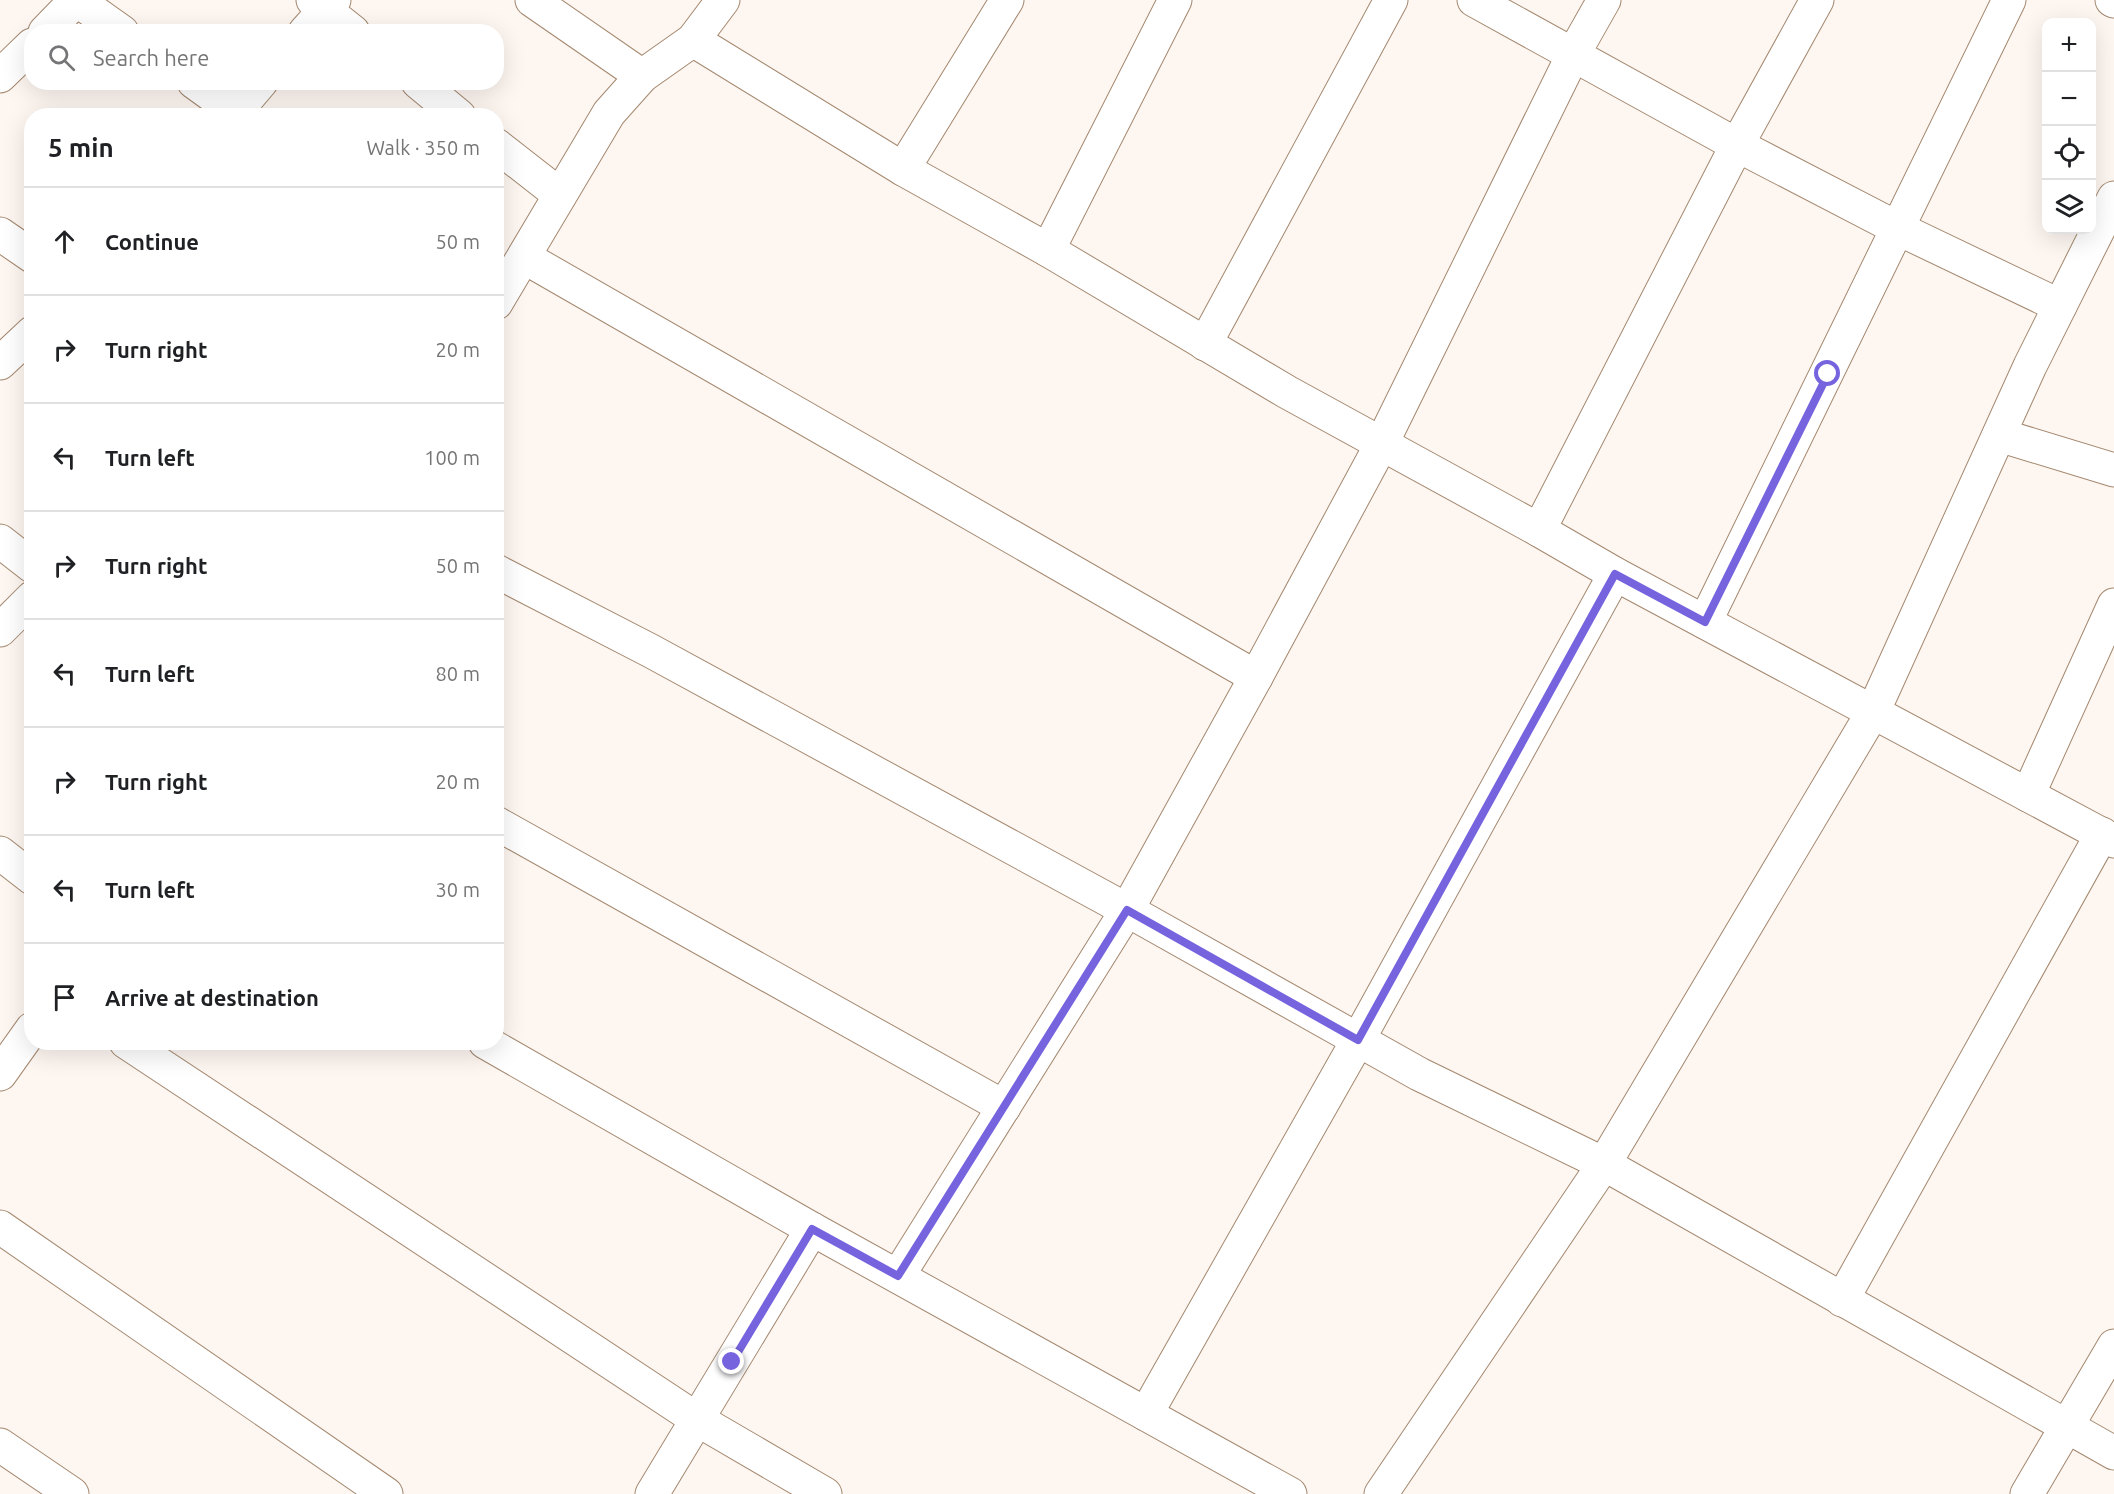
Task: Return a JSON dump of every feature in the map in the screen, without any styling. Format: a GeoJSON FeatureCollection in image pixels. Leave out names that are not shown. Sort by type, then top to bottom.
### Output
{"type":"FeatureCollection","features":[{"type":"Feature","properties":{"kind":"street"},"geometry":{"type":"LineString","coordinates":[[53,24],[77,0],[111,24]]}},
{"type":"Feature","properties":{"kind":"street"},"geometry":{"type":"LineString","coordinates":[[532,0],[642,76]]}},
{"type":"Feature","properties":{"kind":"street"},"geometry":{"type":"LineString","coordinates":[[504,290],[609,112],[642,76],[693,40],[723,0]]}},
{"type":"Feature","properties":{"kind":"street"},"geometry":{"type":"LineString","coordinates":[[903,169],[1007,0]]}},
{"type":"Feature","properties":{"kind":"street"},"geometry":{"type":"LineString","coordinates":[[1048,250],[1175,0]]}},
{"type":"Feature","properties":{"kind":"street"},"geometry":{"type":"LineString","coordinates":[[1205,344],[1391,0]]}},
{"type":"Feature","properties":{"kind":"street"},"geometry":{"type":"LineString","coordinates":[[1474,0],[1574,53],[1737,145],[1899,229],[2061,306]]}},
{"type":"Feature","properties":{"kind":"street"},"geometry":{"type":"LineString","coordinates":[[898,1276],[1127,910],[1256,677],[1381,445],[1574,53],[1604,0]]}},
{"type":"Feature","properties":{"kind":"street"},"geometry":{"type":"LineString","coordinates":[[1539,530],[1737,145],[1817,0]]}},
{"type":"Feature","properties":{"kind":"street"},"geometry":{"type":"LineString","coordinates":[[1705,622],[2009,0]]}},
{"type":"Feature","properties":{"kind":"street"},"geometry":{"type":"LineString","coordinates":[[319,10],[341,24]]}},
{"type":"Feature","properties":{"kind":"street"},"geometry":{"type":"LineString","coordinates":[[693,40],[903,169],[1048,250],[1381,445],[1539,530],[1615,574],[2108,837],[1842,1300]]}},
{"type":"Feature","properties":{"kind":"street"},"geometry":{"type":"LineString","coordinates":[[0,76],[24,53]]}},
{"type":"Feature","properties":{"kind":"street"},"geometry":{"type":"LineString","coordinates":[[204,90],[228,108]]}},
{"type":"Feature","properties":{"kind":"street"},"geometry":{"type":"LineString","coordinates":[[241,108],[255,90]]}},
{"type":"Feature","properties":{"kind":"street"},"geometry":{"type":"LineString","coordinates":[[428,90],[449,108]]}},
{"type":"Feature","properties":{"kind":"street"},"geometry":{"type":"LineString","coordinates":[[504,151],[560,195]]}},
{"type":"Feature","properties":{"kind":"street"},"geometry":{"type":"LineString","coordinates":[[1381,1494],[1604,1164],[1874,712],[1999,435],[2114,198]]}},
{"type":"Feature","properties":{"kind":"street"},"geometry":{"type":"LineString","coordinates":[[0,234],[24,250]]}},
{"type":"Feature","properties":{"kind":"street"},"geometry":{"type":"LineString","coordinates":[[524,257],[1256,677]]}},
{"type":"Feature","properties":{"kind":"street"},"geometry":{"type":"LineString","coordinates":[[0,363],[24,340]]}},
{"type":"Feature","properties":{"kind":"street"},"geometry":{"type":"LineString","coordinates":[[1999,435],[2114,470]]}},
{"type":"Feature","properties":{"kind":"street"},"geometry":{"type":"LineString","coordinates":[[0,541],[24,560]]}},
{"type":"Feature","properties":{"kind":"street"},"geometry":{"type":"LineString","coordinates":[[1146,1414],[1358,1040],[1615,574]]}},
{"type":"Feature","properties":{"kind":"street"},"geometry":{"type":"LineString","coordinates":[[504,575],[662,657],[1127,910],[1419,1074],[1604,1164],[2114,1453]]}},
{"type":"Feature","properties":{"kind":"street"},"geometry":{"type":"LineString","coordinates":[[0,630],[24,606]]}},
{"type":"Feature","properties":{"kind":"street"},"geometry":{"type":"LineString","coordinates":[[2028,795],[2113,610]]}},
{"type":"Feature","properties":{"kind":"street"},"geometry":{"type":"LineString","coordinates":[[504,828],[1004,1107]]}},
{"type":"Feature","properties":{"kind":"street"},"geometry":{"type":"LineString","coordinates":[[0,853],[24,872]]}},
{"type":"Feature","properties":{"kind":"street"},"geometry":{"type":"LineString","coordinates":[[4,1062],[24,1038]]}},
{"type":"Feature","properties":{"kind":"street"},"geometry":{"type":"LineString","coordinates":[[138,1050],[698,1420],[825,1494]]}},
{"type":"Feature","properties":{"kind":"street"},"geometry":{"type":"LineString","coordinates":[[499,1050],[812,1229],[1290,1494]]}},
{"type":"Feature","properties":{"kind":"street"},"geometry":{"type":"LineString","coordinates":[[0,1227],[386,1494]]}},
{"type":"Feature","properties":{"kind":"street"},"geometry":{"type":"LineString","coordinates":[[652,1494],[812,1229]]}},
{"type":"Feature","properties":{"kind":"street"},"geometry":{"type":"LineString","coordinates":[[2027,1494],[2114,1346]]}},
{"type":"Feature","properties":{"kind":"street"},"geometry":{"type":"LineString","coordinates":[[0,1445],[72,1494]]}},
{"type":"Feature","properties":{"kind":"route"},"geometry":{"type":"LineString","coordinates":[[732,1362],[812,1229],[898,1276],[1127,910],[1358,1040],[1615,574],[1705,622],[1828,374]]}}]}
